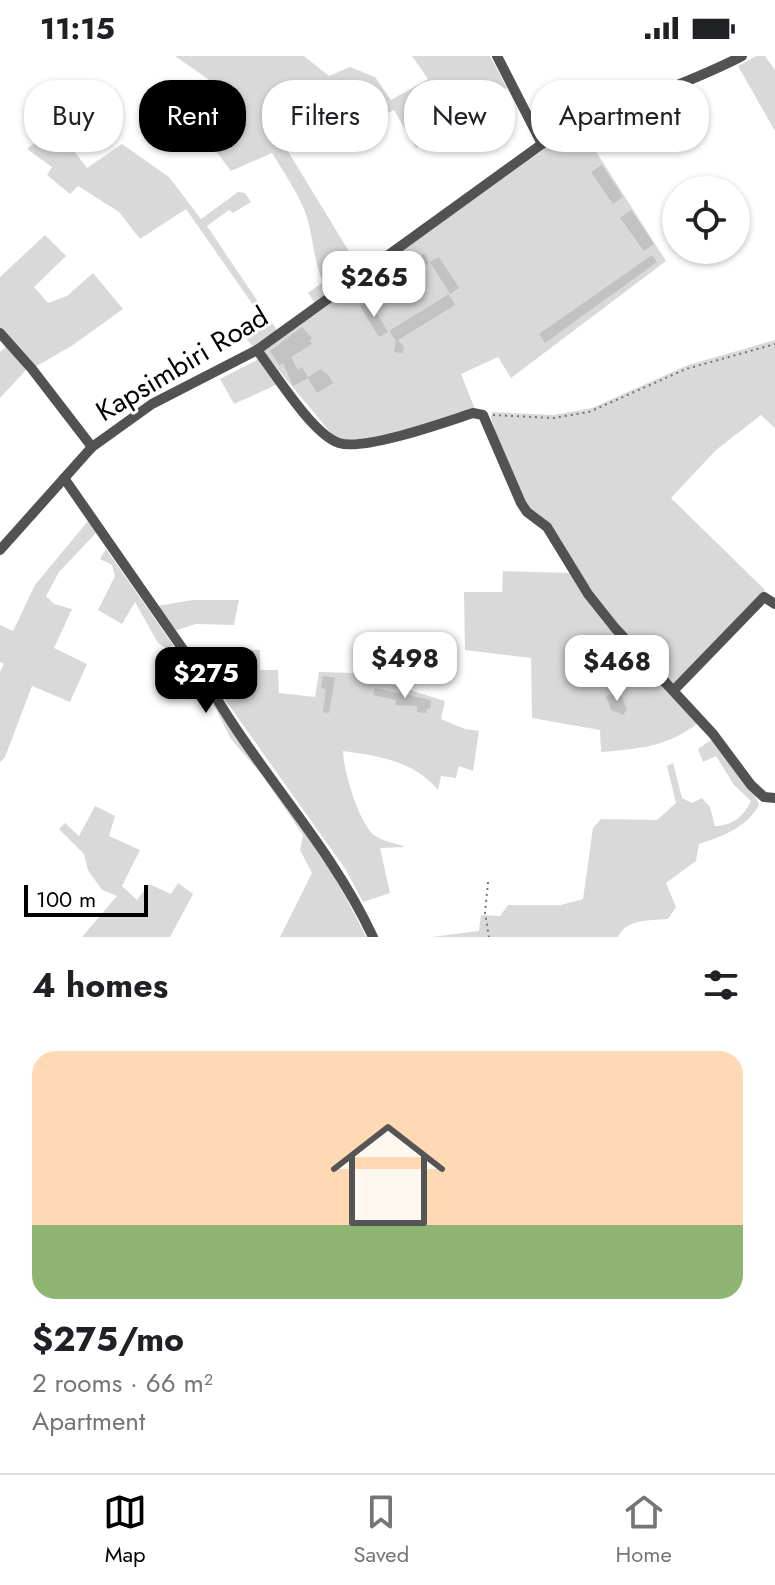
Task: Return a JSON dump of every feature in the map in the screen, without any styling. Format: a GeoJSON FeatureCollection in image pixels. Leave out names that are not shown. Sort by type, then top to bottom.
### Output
{"type":"FeatureCollection","features":[{"type":"Feature","properties":{"kind":"street"},"geometry":{"type":"LineString","coordinates":[[497,56],[531,122]]}},
{"type":"Feature","properties":{"kind":"street","name":"Kapsimbiri Road"},"geometry":{"type":"LineString","coordinates":[[693,80],[742,56]]}},
{"type":"Feature","properties":{"kind":"street","name":"Kapsimbiri Road"},"geometry":{"type":"LineString","coordinates":[[0,550],[92,447],[152,404],[257,350],[531,152]]}},
{"type":"Feature","properties":{"kind":"street"},"geometry":{"type":"LineString","coordinates":[[0,333],[25,360],[92,447]]}},
{"type":"Feature","properties":{"kind":"street"},"geometry":{"type":"LineString","coordinates":[[257,350],[315,425],[338,443],[363,444],[473,413],[483,415],[527,512],[547,527],[588,594],[733,758],[751,785],[764,797],[775,798]]}},
{"type":"Feature","properties":{"kind":"street"},"geometry":{"type":"LineString","coordinates":[[64,478],[214,694],[234,729],[336,866],[373,937]]}},
{"type":"Feature","properties":{"kind":"street"},"geometry":{"type":"LineString","coordinates":[[674,690],[764,597],[775,604]]}},
{"type":"Feature","properties":{"kind":"path"},"geometry":{"type":"LineString","coordinates":[[483,415],[553,418],[589,412],[686,369],[775,344]]}},
{"type":"Feature","properties":{"kind":"path"},"geometry":{"type":"LineString","coordinates":[[488,882],[485,913],[489,937]]}},
{"type":"Feature","properties":{"kind":"shaded area"},"geometry":{"type":"Polygon","coordinates":[[[175,56],[304,56],[329,76],[350,67],[377,80],[262,80],[262,152],[288,152],[361,271],[315,303],[308,293],[323,282],[307,218],[272,153],[231,171],[217,152],[246,152],[246,80],[209,80],[175,56]]]}},
{"type":"Feature","properties":{"kind":"shaded area"},"geometry":{"type":"Polygon","coordinates":[[[412,56],[490,56],[503,80],[426,80],[412,56]]]}},
{"type":"Feature","properties":{"kind":"shaded area"},"geometry":{"type":"Polygon","coordinates":[[[756,56],[765,56],[775,70],[775,131],[738,66],[756,56]]]}},
{"type":"Feature","properties":{"kind":"shaded area"},"geometry":{"type":"Polygon","coordinates":[[[404,93],[404,127],[394,110],[388,113],[388,96],[391,100],[404,93]]]}},
{"type":"Feature","properties":{"kind":"shaded area"},"geometry":{"type":"Polygon","coordinates":[[[123,145],[169,177],[201,219],[238,192],[245,193],[251,202],[233,213],[229,210],[207,226],[277,330],[253,347],[240,330],[260,315],[186,209],[140,239],[119,212],[78,186],[70,194],[47,175],[52,167],[31,152],[75,152],[87,168],[110,152],[123,152],[123,145]]]}},
{"type":"Feature","properties":{"kind":"shaded area"},"geometry":{"type":"Polygon","coordinates":[[[540,152],[596,152],[662,255],[662,264],[511,378],[498,357],[461,374],[475,409],[384,436],[349,440],[335,438],[262,350],[540,152]]]}},
{"type":"Feature","properties":{"kind":"shaded area"},"geometry":{"type":"Polygon","coordinates":[[[45,235],[66,256],[34,287],[48,303],[67,296],[93,273],[123,309],[73,345],[35,367],[0,329],[0,277],[45,235]]]}},
{"type":"Feature","properties":{"kind":"shaded area"},"geometry":{"type":"Polygon","coordinates":[[[775,340],[775,428],[761,415],[716,450],[671,498],[765,590],[673,684],[597,600],[561,556],[529,509],[503,453],[491,418],[492,412],[554,415],[592,408],[688,365],[775,340]]]}},
{"type":"Feature","properties":{"kind":"shaded area"},"geometry":{"type":"Polygon","coordinates":[[[7,346],[26,370],[0,398],[0,352],[7,346]]]}},
{"type":"Feature","properties":{"kind":"shaded area"},"geometry":{"type":"Polygon","coordinates":[[[259,359],[278,384],[234,404],[220,379],[259,359]]]}},
{"type":"Feature","properties":{"kind":"shaded area"},"geometry":{"type":"Polygon","coordinates":[[[88,521],[96,533],[59,572],[46,596],[54,604],[72,609],[54,648],[87,664],[70,702],[32,686],[5,757],[0,762],[0,672],[4,664],[0,662],[0,625],[13,631],[35,585],[88,521]]]}},
{"type":"Feature","properties":{"kind":"shaded area"},"geometry":{"type":"Polygon","coordinates":[[[106,549],[173,645],[167,649],[158,643],[135,602],[122,624],[98,610],[115,576],[112,565],[100,559],[106,549]]]}},
{"type":"Feature","properties":{"kind":"shaded area"},"geometry":{"type":"Polygon","coordinates":[[[503,571],[570,573],[602,620],[637,662],[668,689],[698,723],[664,742],[601,752],[600,730],[532,718],[531,658],[465,650],[464,592],[502,592],[503,571]]]}},
{"type":"Feature","properties":{"kind":"shaded area"},"geometry":{"type":"Polygon","coordinates":[[[193,600],[239,600],[234,625],[196,624],[174,631],[157,606],[193,600]]]}},
{"type":"Feature","properties":{"kind":"shaded area"},"geometry":{"type":"Polygon","coordinates":[[[227,650],[260,650],[260,670],[278,670],[279,693],[315,697],[319,672],[355,673],[445,701],[441,719],[479,731],[473,771],[459,766],[456,778],[441,776],[438,790],[407,766],[343,751],[353,796],[368,828],[377,837],[405,847],[380,848],[390,893],[363,902],[346,870],[194,656],[227,650]]]}},
{"type":"Feature","properties":{"kind":"shaded area"},"geometry":{"type":"Polygon","coordinates":[[[181,655],[232,722],[304,827],[366,937],[280,937],[312,873],[300,850],[303,835],[262,775],[231,739],[211,700],[178,660],[181,655]]]}},
{"type":"Feature","properties":{"kind":"shaded area"},"geometry":{"type":"Polygon","coordinates":[[[711,740],[754,793],[759,805],[741,825],[699,844],[696,861],[666,883],[676,907],[668,919],[633,923],[618,937],[431,937],[479,931],[481,915],[500,916],[508,905],[561,905],[583,899],[593,828],[601,819],[657,820],[676,803],[667,766],[673,763],[682,798],[692,803],[702,798],[710,807],[715,826],[737,819],[751,801],[734,785],[716,756],[703,762],[698,749],[711,740]]]}},
{"type":"Feature","properties":{"kind":"shaded area"},"geometry":{"type":"Polygon","coordinates":[[[95,806],[115,816],[109,836],[140,850],[122,886],[137,900],[149,884],[171,894],[178,883],[193,894],[170,937],[82,937],[117,896],[102,890],[88,870],[84,854],[59,829],[65,823],[79,836],[95,806]]]}},
{"type":"Feature","properties":{"kind":"building"},"geometry":{"type":"Polygon","coordinates":[[[602,165],[623,197],[613,204],[591,172],[602,165]]]}},
{"type":"Feature","properties":{"kind":"building"},"geometry":{"type":"Polygon","coordinates":[[[631,210],[654,244],[644,251],[620,218],[631,210]]]}},
{"type":"Feature","properties":{"kind":"building"},"geometry":{"type":"Polygon","coordinates":[[[424,254],[429,263],[370,301],[365,292],[424,254]]]}},
{"type":"Feature","properties":{"kind":"building"},"geometry":{"type":"Polygon","coordinates":[[[652,255],[657,262],[545,343],[539,334],[652,255]]]}},
{"type":"Feature","properties":{"kind":"building"},"geometry":{"type":"Polygon","coordinates":[[[439,257],[459,288],[450,294],[430,262],[439,257]]]}},
{"type":"Feature","properties":{"kind":"building"},"geometry":{"type":"Polygon","coordinates":[[[449,294],[455,305],[398,340],[404,347],[403,353],[394,352],[396,341],[389,331],[449,294]]]}},
{"type":"Feature","properties":{"kind":"building"},"geometry":{"type":"Polygon","coordinates":[[[369,301],[388,332],[379,337],[360,306],[369,301]]]}},
{"type":"Feature","properties":{"kind":"building"},"geometry":{"type":"Polygon","coordinates":[[[302,327],[312,338],[312,344],[291,357],[298,370],[302,367],[308,377],[321,369],[333,383],[317,393],[308,378],[293,386],[283,363],[279,365],[270,351],[302,327]]]}},
{"type":"Feature","properties":{"kind":"building"},"geometry":{"type":"Polygon","coordinates":[[[323,676],[335,678],[329,713],[323,712],[326,689],[321,688],[323,676]]]}},
{"type":"Feature","properties":{"kind":"building"},"geometry":{"type":"Polygon","coordinates":[[[375,688],[431,700],[430,709],[427,708],[426,713],[417,712],[417,706],[395,705],[396,700],[373,695],[375,688]]]}},
{"type":"Feature","properties":{"kind":"building"},"geometry":{"type":"Polygon","coordinates":[[[619,691],[627,710],[623,715],[611,710],[606,696],[619,691]]]}}]}
